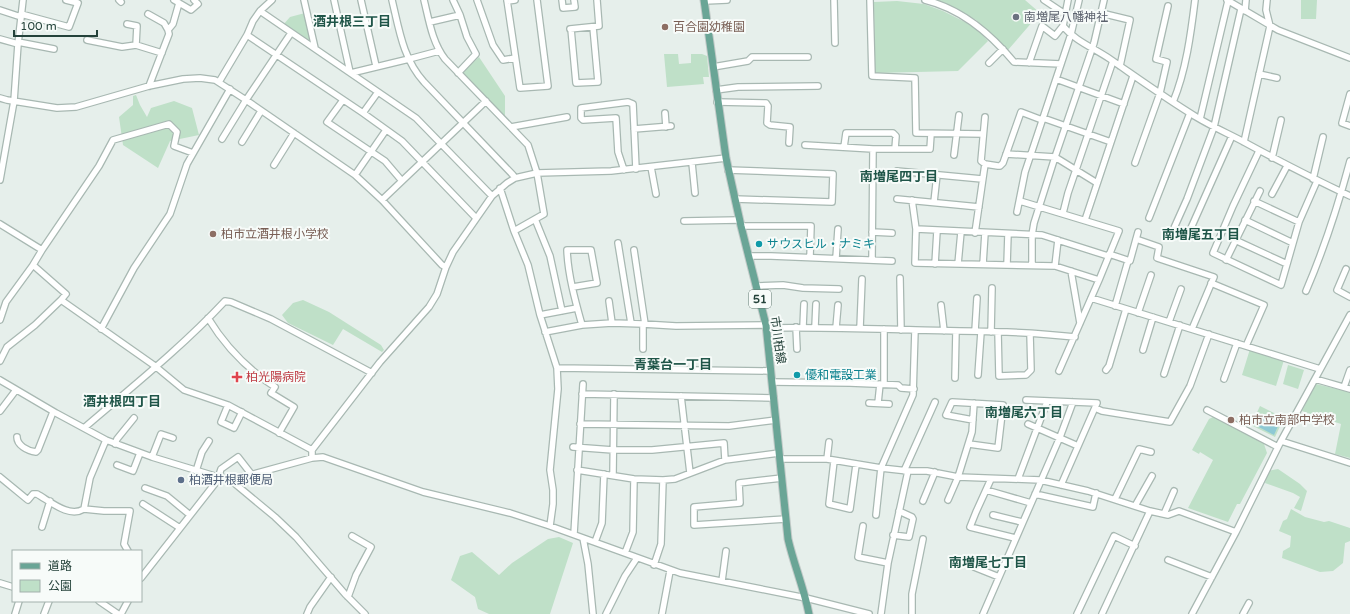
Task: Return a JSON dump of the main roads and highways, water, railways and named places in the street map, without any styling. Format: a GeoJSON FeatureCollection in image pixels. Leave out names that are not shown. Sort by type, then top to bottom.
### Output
{"type":"FeatureCollection","features":[{"type":"Feature","properties":{"kind":"main road","name":"市川柏線"},"geometry":{"type":"LineString","coordinates":[[704,0],[728,170],[766,326],[786,519],[792,556],[806,598],[809,614]]}},
{"type":"Feature","properties":{"kind":"water"},"geometry":{"type":"Polygon","coordinates":[[[1261,415],[1279,424],[1274,435],[1255,425],[1261,415]]]}},
{"type":"Feature","properties":{"kind":"place","name":"南増尾八幡神社"},"geometry":{"type":"Point","coordinates":[1016,17]}},
{"type":"Feature","properties":{"kind":"place","name":"百合園幼稚園"},"geometry":{"type":"Point","coordinates":[665,27]}},
{"type":"Feature","properties":{"kind":"place","name":"柏市立酒井根小学校"},"geometry":{"type":"Point","coordinates":[213,234]}},
{"type":"Feature","properties":{"kind":"place","name":"サウスヒル・ナミキ"},"geometry":{"type":"Point","coordinates":[759,244]}},
{"type":"Feature","properties":{"kind":"place","name":"優和電設工業"},"geometry":{"type":"Point","coordinates":[797,375]}},
{"type":"Feature","properties":{"kind":"place","name":"柏光陽病院"},"geometry":{"type":"Point","coordinates":[237,377]}},
{"type":"Feature","properties":{"kind":"place","name":"柏市立南部中学校"},"geometry":{"type":"Point","coordinates":[1231,420]}},
{"type":"Feature","properties":{"kind":"place","name":"柏酒井根郵便局"},"geometry":{"type":"Point","coordinates":[181,480]}},
{"type":"Feature","properties":{"kind":"district","name":"酒井根三丁目"},"geometry":{"type":"Point","coordinates":[352,21]}},
{"type":"Feature","properties":{"kind":"district","name":"南増尾四丁目"},"geometry":{"type":"Point","coordinates":[899,176]}},
{"type":"Feature","properties":{"kind":"district","name":"南増尾五丁目"},"geometry":{"type":"Point","coordinates":[1201,234]}},
{"type":"Feature","properties":{"kind":"district","name":"青葉台一丁目"},"geometry":{"type":"Point","coordinates":[673,364]}},
{"type":"Feature","properties":{"kind":"district","name":"酒井根四丁目"},"geometry":{"type":"Point","coordinates":[122,401]}},
{"type":"Feature","properties":{"kind":"district","name":"南増尾六丁目"},"geometry":{"type":"Point","coordinates":[1024,412]}},
{"type":"Feature","properties":{"kind":"district","name":"南増尾七丁目"},"geometry":{"type":"Point","coordinates":[988,562]}}]}
